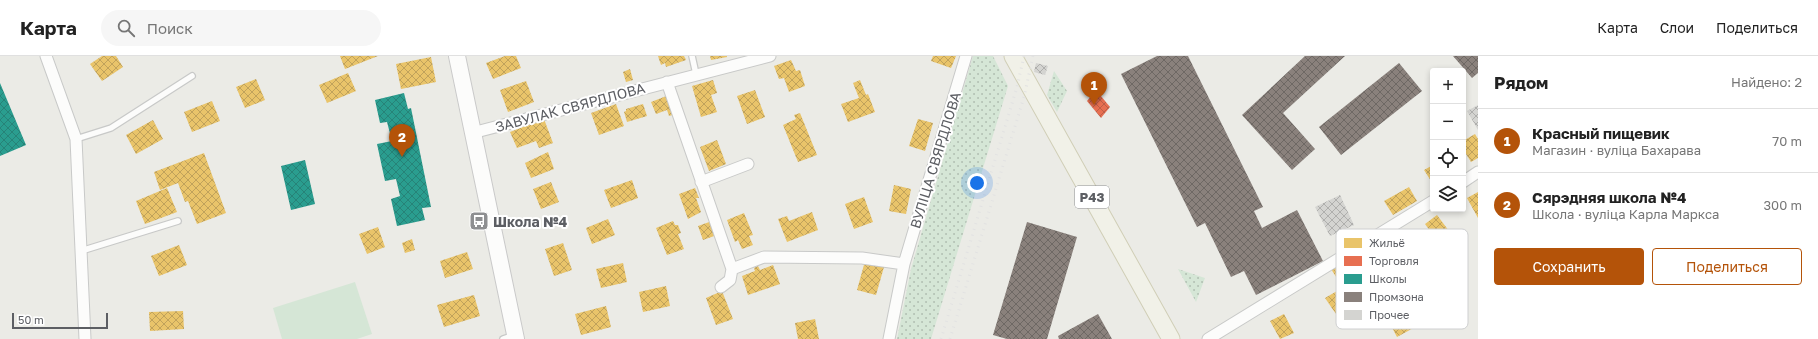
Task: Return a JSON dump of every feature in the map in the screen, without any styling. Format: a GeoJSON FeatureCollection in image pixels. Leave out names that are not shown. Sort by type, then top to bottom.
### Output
{"type":"FeatureCollection","features":[{"type":"Feature","properties":{"kind":"main road"},"geometry":{"type":"LineString","coordinates":[[457,56],[511,338]]}},
{"type":"Feature","properties":{"kind":"main road","name":"Р43"},"geometry":{"type":"LineString","coordinates":[[1013,56],[1171,339]]}},
{"type":"Feature","properties":{"kind":"street"},"geometry":{"type":"LineString","coordinates":[[46,56],[76,140],[85,339]]}},
{"type":"Feature","properties":{"kind":"street","name":"ЗАВУЛАК СВЯРДЛОВА"},"geometry":{"type":"LineString","coordinates":[[472,133],[770,56]]}},
{"type":"Feature","properties":{"kind":"street","name":"ВУЛІЦА СВЯРДЛОВА"},"geometry":{"type":"LineString","coordinates":[[889,339],[904,264],[966,56]]}},
{"type":"Feature","properties":{"kind":"street"},"geometry":{"type":"LineString","coordinates":[[667,82],[732,269],[730,280],[721,287]]}},
{"type":"Feature","properties":{"kind":"street"},"geometry":{"type":"LineString","coordinates":[[701,182],[748,164]]}},
{"type":"Feature","properties":{"kind":"street"},"geometry":{"type":"LineString","coordinates":[[1466,180],[1478,172]]}},
{"type":"Feature","properties":{"kind":"street"},"geometry":{"type":"LineString","coordinates":[[1387,229],[1430,203]]}},
{"type":"Feature","properties":{"kind":"street"},"geometry":{"type":"LineString","coordinates":[[732,269],[764,258],[862,258],[904,264]]}},
{"type":"Feature","properties":{"kind":"street"},"geometry":{"type":"LineString","coordinates":[[1208,339],[1336,260]]}},
{"type":"Feature","properties":{"kind":"lane"},"geometry":{"type":"LineString","coordinates":[[692,56],[696,74]]}},
{"type":"Feature","properties":{"kind":"lane"},"geometry":{"type":"LineString","coordinates":[[76,140],[112,128],[192,76]]}},
{"type":"Feature","properties":{"kind":"lane"},"geometry":{"type":"LineString","coordinates":[[81,251],[178,221]]}},
{"type":"Feature","properties":{"kind":"green space"},"geometry":{"type":"Polygon","coordinates":[[[973,56],[993,56],[1008,86],[931,339],[897,339],[911,269],[973,56]]]}},
{"type":"Feature","properties":{"kind":"green space"},"geometry":{"type":"Polygon","coordinates":[[[1054,71],[1067,91],[1057,112],[1047,95],[1054,71]]]}},
{"type":"Feature","properties":{"kind":"green space"},"geometry":{"type":"Polygon","coordinates":[[[1178,269],[1205,278],[1196,302],[1178,269]]]}},
{"type":"Feature","properties":{"kind":"green space"},"geometry":{"type":"Polygon","coordinates":[[[355,282],[372,334],[357,339],[282,339],[273,308],[355,282]]]}},
{"type":"Feature","properties":{"kind":"building: Жильё"},"geometry":{"type":"Polygon","coordinates":[[[102,56],[116,56],[123,67],[102,81],[90,64],[102,56]]]}},
{"type":"Feature","properties":{"kind":"building: Жильё"},"geometry":{"type":"Polygon","coordinates":[[[340,56],[378,56],[345,69],[340,56]]]}},
{"type":"Feature","properties":{"kind":"building: Жильё"},"geometry":{"type":"Polygon","coordinates":[[[505,56],[516,56],[521,68],[493,79],[486,63],[505,56]]]}},
{"type":"Feature","properties":{"kind":"building: Жильё"},"geometry":{"type":"Polygon","coordinates":[[[658,56],[684,56],[686,60],[666,67],[665,63],[661,65],[658,56]]]}},
{"type":"Feature","properties":{"kind":"building: Жильё"},"geometry":{"type":"Polygon","coordinates":[[[710,56],[727,56],[727,57],[711,60],[710,56]]]}},
{"type":"Feature","properties":{"kind":"building: Жильё"},"geometry":{"type":"Polygon","coordinates":[[[933,56],[956,56],[951,68],[931,61],[933,56]]]}},
{"type":"Feature","properties":{"kind":"building: Жильё"},"geometry":{"type":"Polygon","coordinates":[[[431,57],[436,82],[401,89],[396,64],[431,57]]]}},
{"type":"Feature","properties":{"kind":"building: Жильё"},"geometry":{"type":"Polygon","coordinates":[[[791,60],[796,71],[800,70],[805,86],[789,92],[784,78],[779,79],[774,66],[791,60]]]}},
{"type":"Feature","properties":{"kind":"building: Жильё"},"geometry":{"type":"Polygon","coordinates":[[[630,69],[633,80],[626,82],[623,72],[630,69]]]}},
{"type":"Feature","properties":{"kind":"building: Жильё"},"geometry":{"type":"Polygon","coordinates":[[[348,73],[356,91],[327,103],[319,85],[348,73]]]}},
{"type":"Feature","properties":{"kind":"building: Жильё"},"geometry":{"type":"Polygon","coordinates":[[[256,79],[265,100],[245,108],[236,87],[256,79]]]}},
{"type":"Feature","properties":{"kind":"building: Жильё"},"geometry":{"type":"Polygon","coordinates":[[[713,80],[717,93],[711,95],[717,112],[701,117],[692,86],[713,80]]]}},
{"type":"Feature","properties":{"kind":"building: Жильё"},"geometry":{"type":"Polygon","coordinates":[[[860,80],[866,95],[868,94],[875,112],[848,122],[841,104],[859,98],[853,83],[860,80]]]}},
{"type":"Feature","properties":{"kind":"building: Жильё"},"geometry":{"type":"Polygon","coordinates":[[[526,81],[534,102],[508,112],[500,90],[526,81]]]}},
{"type":"Feature","properties":{"kind":"building: Жильё"},"geometry":{"type":"Polygon","coordinates":[[[755,90],[765,117],[747,124],[737,96],[755,90]]]}},
{"type":"Feature","properties":{"kind":"building: Жильё"},"geometry":{"type":"Polygon","coordinates":[[[669,95],[676,114],[669,116],[667,110],[656,114],[651,102],[669,95]]]}},
{"type":"Feature","properties":{"kind":"building: Жильё"},"geometry":{"type":"Polygon","coordinates":[[[212,101],[220,121],[192,132],[184,112],[212,101]]]}},
{"type":"Feature","properties":{"kind":"building: Жильё"},"geometry":{"type":"Polygon","coordinates":[[[616,104],[624,126],[599,135],[591,113],[616,104]]]}},
{"type":"Feature","properties":{"kind":"building: Жильё"},"geometry":{"type":"Polygon","coordinates":[[[643,104],[647,116],[627,122],[624,112],[626,109],[643,104]]]}},
{"type":"Feature","properties":{"kind":"building: Жильё"},"geometry":{"type":"Polygon","coordinates":[[[800,113],[817,155],[798,162],[783,125],[796,119],[794,115],[800,113]]]}},
{"type":"Feature","properties":{"kind":"building: Жильё"},"geometry":{"type":"Polygon","coordinates":[[[544,119],[553,143],[539,148],[536,141],[517,148],[510,132],[544,119]]]}},
{"type":"Feature","properties":{"kind":"building: Жильё"},"geometry":{"type":"Polygon","coordinates":[[[918,119],[933,123],[925,151],[909,146],[918,119]]]}},
{"type":"Feature","properties":{"kind":"building: Жильё"},"geometry":{"type":"Polygon","coordinates":[[[153,120],[163,139],[136,154],[126,135],[153,120]]]}},
{"type":"Feature","properties":{"kind":"building: Жильё"},"geometry":{"type":"Polygon","coordinates":[[[1475,134],[1478,139],[1478,158],[1471,162],[1466,154],[1466,139],[1475,134]]]}},
{"type":"Feature","properties":{"kind":"building: Жильё"},"geometry":{"type":"Polygon","coordinates":[[[717,140],[726,164],[709,171],[700,147],[717,140]]]}},
{"type":"Feature","properties":{"kind":"building: Жильё"},"geometry":{"type":"Polygon","coordinates":[[[548,152],[554,169],[531,178],[525,163],[548,152]]]}},
{"type":"Feature","properties":{"kind":"building: Жильё"},"geometry":{"type":"Polygon","coordinates":[[[204,153],[226,213],[197,224],[188,201],[185,202],[178,183],[160,190],[154,172],[204,153]]]}},
{"type":"Feature","properties":{"kind":"building: Жильё"},"geometry":{"type":"Polygon","coordinates":[[[1430,167],[1430,179],[1424,170],[1430,167]]]}},
{"type":"Feature","properties":{"kind":"building: Жильё"},"geometry":{"type":"Polygon","coordinates":[[[632,180],[638,198],[611,208],[604,190],[632,180]]]}},
{"type":"Feature","properties":{"kind":"building: Жильё"},"geometry":{"type":"Polygon","coordinates":[[[551,182],[559,202],[541,209],[533,189],[551,182]]]}},
{"type":"Feature","properties":{"kind":"building: Жильё"},"geometry":{"type":"Polygon","coordinates":[[[894,185],[911,189],[906,214],[889,211],[894,185]]]}},
{"type":"Feature","properties":{"kind":"building: Жильё"},"geometry":{"type":"Polygon","coordinates":[[[1409,187],[1417,201],[1393,215],[1384,201],[1409,187]]]}},
{"type":"Feature","properties":{"kind":"building: Жильё"},"geometry":{"type":"Polygon","coordinates":[[[167,188],[177,212],[145,224],[136,201],[167,188]]]}},
{"type":"Feature","properties":{"kind":"building: Жильё"},"geometry":{"type":"Polygon","coordinates":[[[695,188],[699,198],[696,198],[701,212],[688,219],[679,194],[695,188]]]}},
{"type":"Feature","properties":{"kind":"building: Жильё"},"geometry":{"type":"Polygon","coordinates":[[[1478,192],[1478,218],[1467,198],[1478,192]]]}},
{"type":"Feature","properties":{"kind":"building: Жильё"},"geometry":{"type":"Polygon","coordinates":[[[864,197],[873,222],[854,229],[845,204],[864,197]]]}},
{"type":"Feature","properties":{"kind":"building: Жильё"},"geometry":{"type":"Polygon","coordinates":[[[812,212],[818,230],[787,242],[778,219],[787,216],[789,221],[812,212]]]}},
{"type":"Feature","properties":{"kind":"building: Жильё"},"geometry":{"type":"Polygon","coordinates":[[[744,213],[753,235],[749,236],[753,245],[742,249],[738,240],[735,242],[727,220],[744,213]]]}},
{"type":"Feature","properties":{"kind":"building: Жильё"},"geometry":{"type":"Polygon","coordinates":[[[1437,215],[1448,229],[1429,229],[1425,224],[1437,215]]]}},
{"type":"Feature","properties":{"kind":"building: Жильё"},"geometry":{"type":"Polygon","coordinates":[[[608,219],[615,235],[592,244],[586,228],[608,219]]]}},
{"type":"Feature","properties":{"kind":"building: Жильё"},"geometry":{"type":"Polygon","coordinates":[[[673,221],[675,225],[678,225],[681,233],[678,234],[684,249],[667,255],[656,228],[673,221]]]}},
{"type":"Feature","properties":{"kind":"building: Жильё"},"geometry":{"type":"Polygon","coordinates":[[[712,221],[717,235],[703,240],[698,226],[712,221]]]}},
{"type":"Feature","properties":{"kind":"building: Жильё"},"geometry":{"type":"Polygon","coordinates":[[[378,227],[385,247],[367,254],[359,234],[378,227]]]}},
{"type":"Feature","properties":{"kind":"building: Жильё"},"geometry":{"type":"Polygon","coordinates":[[[412,239],[415,250],[405,253],[402,243],[412,239]]]}},
{"type":"Feature","properties":{"kind":"building: Жильё"},"geometry":{"type":"Polygon","coordinates":[[[563,243],[572,270],[554,276],[545,249],[563,243]]]}},
{"type":"Feature","properties":{"kind":"building: Жильё"},"geometry":{"type":"Polygon","coordinates":[[[179,245],[187,265],[159,276],[151,256],[179,245]]]}},
{"type":"Feature","properties":{"kind":"building: Жильё"},"geometry":{"type":"Polygon","coordinates":[[[467,252],[473,269],[445,278],[440,261],[467,252]]]}},
{"type":"Feature","properties":{"kind":"building: Жильё"},"geometry":{"type":"Polygon","coordinates":[[[865,261],[884,267],[876,295],[857,290],[865,261]]]}},
{"type":"Feature","properties":{"kind":"building: Жильё"},"geometry":{"type":"Polygon","coordinates":[[[623,263],[627,282],[601,288],[596,269],[623,263]]]}},
{"type":"Feature","properties":{"kind":"building: Жильё"},"geometry":{"type":"Polygon","coordinates":[[[773,265],[780,284],[748,295],[742,276],[755,271],[754,268],[758,266],[760,270],[773,265]]]}},
{"type":"Feature","properties":{"kind":"building: Жильё"},"geometry":{"type":"Polygon","coordinates":[[[1336,266],[1336,277],[1331,269],[1336,266]]]}},
{"type":"Feature","properties":{"kind":"building: Жильё"},"geometry":{"type":"Polygon","coordinates":[[[666,286],[670,306],[643,312],[639,292],[666,286]]]}},
{"type":"Feature","properties":{"kind":"building: Жильё"},"geometry":{"type":"Polygon","coordinates":[[[722,291],[733,319],[716,325],[706,298],[722,291]]]}},
{"type":"Feature","properties":{"kind":"building: Жильё"},"geometry":{"type":"Polygon","coordinates":[[[1336,292],[1336,314],[1325,298],[1336,292]]]}},
{"type":"Feature","properties":{"kind":"building: Жильё"},"geometry":{"type":"Polygon","coordinates":[[[474,295],[480,316],[444,327],[437,305],[474,295]]]}},
{"type":"Feature","properties":{"kind":"building: Жильё"},"geometry":{"type":"Polygon","coordinates":[[[606,306],[611,327],[581,335],[575,314],[606,306]]]}},
{"type":"Feature","properties":{"kind":"building: Жильё"},"geometry":{"type":"Polygon","coordinates":[[[183,311],[184,329],[150,331],[149,312],[183,311]]]}},
{"type":"Feature","properties":{"kind":"building: Жильё"},"geometry":{"type":"Polygon","coordinates":[[[1284,314],[1294,333],[1280,339],[1270,321],[1284,314]]]}},
{"type":"Feature","properties":{"kind":"building: Жильё"},"geometry":{"type":"Polygon","coordinates":[[[815,319],[819,339],[798,339],[795,323],[815,319]]]}},
{"type":"Feature","properties":{"kind":"building: Жильё"},"geometry":{"type":"Polygon","coordinates":[[[1393,329],[1412,329],[1397,337],[1393,329]]]}},
{"type":"Feature","properties":{"kind":"building: Торговля"},"geometry":{"type":"Polygon","coordinates":[[[1096,90],[1110,107],[1101,118],[1087,101],[1096,90]]]}},
{"type":"Feature","properties":{"kind":"building: Школы"},"geometry":{"type":"Polygon","coordinates":[[[0,83],[26,145],[0,156],[0,83]]]}},
{"type":"Feature","properties":{"kind":"building: Школы"},"geometry":{"type":"Polygon","coordinates":[[[404,93],[408,109],[411,108],[431,207],[422,208],[425,220],[397,226],[391,199],[400,196],[396,179],[385,181],[377,144],[392,141],[387,122],[380,123],[375,100],[404,93]]]}},
{"type":"Feature","properties":{"kind":"building: Школы"},"geometry":{"type":"Polygon","coordinates":[[[305,160],[315,204],[291,210],[281,166],[305,160]]]}},
{"type":"Feature","properties":{"kind":"building: Промзона"},"geometry":{"type":"Polygon","coordinates":[[[1157,56],[1188,56],[1263,207],[1254,211],[1262,228],[1297,210],[1323,261],[1256,295],[1244,271],[1231,277],[1205,223],[1197,227],[1121,74],[1157,56]]]}},
{"type":"Feature","properties":{"kind":"building: Промзона"},"geometry":{"type":"Polygon","coordinates":[[[1305,56],[1345,56],[1283,113],[1315,149],[1292,170],[1242,115],[1305,56]]]}},
{"type":"Feature","properties":{"kind":"building: Промзона"},"geometry":{"type":"Polygon","coordinates":[[[1453,56],[1478,56],[1478,73],[1472,78],[1466,71],[1466,68],[1463,68],[1453,56]]]}},
{"type":"Feature","properties":{"kind":"building: Промзона"},"geometry":{"type":"Polygon","coordinates":[[[1399,63],[1422,91],[1341,155],[1319,127],[1399,63]]]}},
{"type":"Feature","properties":{"kind":"building: Промзона"},"geometry":{"type":"Polygon","coordinates":[[[1027,222],[1077,237],[1047,339],[1007,339],[993,335],[1027,222]]]}},
{"type":"Feature","properties":{"kind":"building: Промзона"},"geometry":{"type":"Polygon","coordinates":[[[1098,314],[1112,339],[1059,339],[1058,336],[1098,314]]]}},
{"type":"Feature","properties":{"kind":"building: Прочее"},"geometry":{"type":"Polygon","coordinates":[[[1036,63],[1048,66],[1045,75],[1034,72],[1036,63]]]}},
{"type":"Feature","properties":{"kind":"building: Прочее"},"geometry":{"type":"Polygon","coordinates":[[[1478,105],[1478,130],[1467,111],[1478,105]]]}},
{"type":"Feature","properties":{"kind":"building: Прочее"},"geometry":{"type":"Polygon","coordinates":[[[1340,195],[1354,225],[1345,229],[1336,229],[1336,233],[1330,236],[1315,207],[1340,195]]]}},
{"type":"Feature","properties":{"kind":"railway"},"geometry":{"type":"LineString","coordinates":[[941,339],[1017,87],[1024,56]]}},
{"type":"Feature","properties":{"kind":"railway"},"geometry":{"type":"LineString","coordinates":[[950,339],[1024,97],[1033,56]]}},
{"type":"Feature","properties":{"kind":"place","name":"Красный пищевик"},"geometry":{"type":"Point","coordinates":[1094,105]}},
{"type":"Feature","properties":{"kind":"place","name":"Сярэдняя школа №4"},"geometry":{"type":"Point","coordinates":[402,157]}},
{"type":"Feature","properties":{"kind":"place","name":"Школа №4"},"geometry":{"type":"Point","coordinates":[479,221]}}]}
